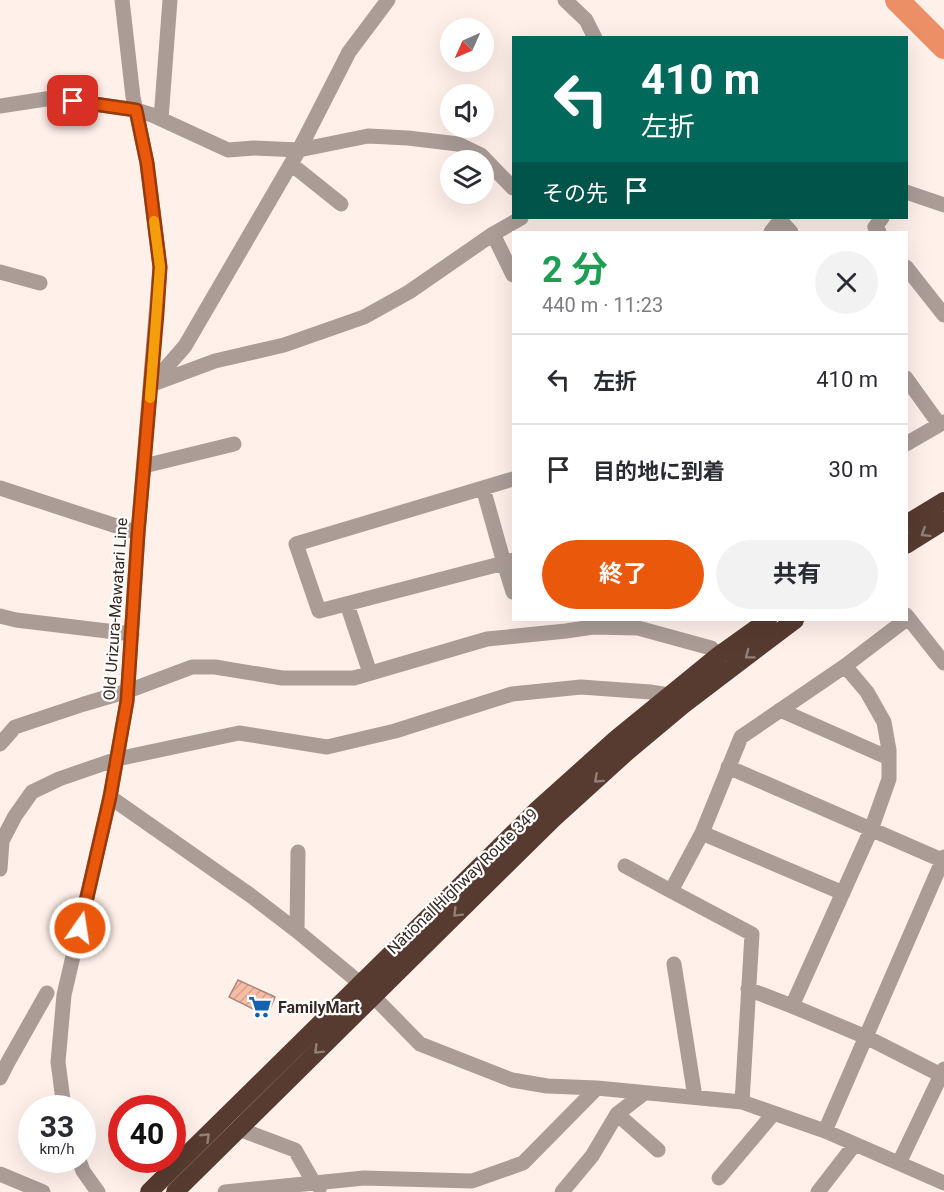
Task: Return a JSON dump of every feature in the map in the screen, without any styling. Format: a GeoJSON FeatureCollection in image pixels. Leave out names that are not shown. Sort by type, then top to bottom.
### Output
{"type":"FeatureCollection","features":[{"type":"Feature","properties":{"kind":"highway"},"geometry":{"type":"LineString","coordinates":[[908,523],[944,501]]}},
{"type":"Feature","properties":{"kind":"highway"},"geometry":{"type":"LineString","coordinates":[[908,544],[944,521]]}},
{"type":"Feature","properties":{"kind":"highway","name":"National Highway Route 349"},"geometry":{"type":"LineString","coordinates":[[175,1192],[239,1129],[537,810],[669,695],[767,621]]}},
{"type":"Feature","properties":{"kind":"highway","name":"National Highway Route 349"},"geometry":{"type":"LineString","coordinates":[[149,1192],[628,751],[794,621]]}},
{"type":"Feature","properties":{"kind":"street","name":"Old Urizura-Mawatari Line"},"geometry":{"type":"LineString","coordinates":[[62,1095],[58,1062],[64,995],[110,797],[128,691],[138,533],[160,267],[147,163],[133,97],[122,0]]}},
{"type":"Feature","properties":{"kind":"street"},"geometry":{"type":"LineString","coordinates":[[161,118],[170,0]]}},
{"type":"Feature","properties":{"kind":"street"},"geometry":{"type":"LineString","coordinates":[[151,385],[185,346],[299,150],[349,52],[388,0]]}},
{"type":"Feature","properties":{"kind":"street"},"geometry":{"type":"LineString","coordinates":[[565,0],[586,20],[594,36]]}},
{"type":"Feature","properties":{"kind":"street"},"geometry":{"type":"LineString","coordinates":[[0,106],[52,98],[136,110],[161,118],[228,150],[254,148],[299,150],[368,136],[458,144],[481,155],[512,187]]}},
{"type":"Feature","properties":{"kind":"street"},"geometry":{"type":"LineString","coordinates":[[291,164],[341,204]]}},
{"type":"Feature","properties":{"kind":"street"},"geometry":{"type":"LineString","coordinates":[[908,193],[944,205]]}},
{"type":"Feature","properties":{"kind":"street"},"geometry":{"type":"LineString","coordinates":[[151,385],[215,361],[284,345],[364,317],[409,292],[493,234],[519,219]]}},
{"type":"Feature","properties":{"kind":"street"},"geometry":{"type":"LineString","coordinates":[[493,234],[512,273]]}},
{"type":"Feature","properties":{"kind":"street"},"geometry":{"type":"LineString","coordinates":[[908,270],[944,315]]}},
{"type":"Feature","properties":{"kind":"street"},"geometry":{"type":"LineString","coordinates":[[0,272],[40,283]]}},
{"type":"Feature","properties":{"kind":"street"},"geometry":{"type":"LineString","coordinates":[[908,380],[942,423],[908,443]]}},
{"type":"Feature","properties":{"kind":"street"},"geometry":{"type":"LineString","coordinates":[[144,466],[234,444]]}},
{"type":"Feature","properties":{"kind":"street"},"geometry":{"type":"LineString","coordinates":[[508,562],[319,611],[296,544],[512,479]]}},
{"type":"Feature","properties":{"kind":"street"},"geometry":{"type":"LineString","coordinates":[[0,488],[138,533]]}},
{"type":"Feature","properties":{"kind":"street"},"geometry":{"type":"LineString","coordinates":[[483,488],[508,562],[512,586]]}},
{"type":"Feature","properties":{"kind":"street"},"geometry":{"type":"LineString","coordinates":[[347,604],[370,673]]}},
{"type":"Feature","properties":{"kind":"street"},"geometry":{"type":"LineString","coordinates":[[0,616],[16,620],[132,634]]}},
{"type":"Feature","properties":{"kind":"street"},"geometry":{"type":"LineString","coordinates":[[908,618],[944,663]]}},
{"type":"Feature","properties":{"kind":"street"},"geometry":{"type":"LineString","coordinates":[[522,621],[527,635]]}},
{"type":"Feature","properties":{"kind":"street"},"geometry":{"type":"LineString","coordinates":[[671,891],[702,833],[741,737],[845,666],[902,621]]}},
{"type":"Feature","properties":{"kind":"street"},"geometry":{"type":"LineString","coordinates":[[0,744],[15,727],[128,691],[192,667],[215,667],[282,678],[354,678],[487,639],[593,627],[644,624],[711,648],[719,655]]}},
{"type":"Feature","properties":{"kind":"street"},"geometry":{"type":"LineString","coordinates":[[792,1006],[871,830],[889,779],[889,758],[884,722],[867,692],[845,666]]}},
{"type":"Feature","properties":{"kind":"street"},"geometry":{"type":"LineString","coordinates":[[0,868],[2,841],[15,816],[32,792],[60,779],[117,759],[238,732],[327,747],[395,730],[512,694],[581,687],[669,695]]}},
{"type":"Feature","properties":{"kind":"street"},"geometry":{"type":"LineString","coordinates":[[780,710],[889,758]]}},
{"type":"Feature","properties":{"kind":"street"},"geometry":{"type":"LineString","coordinates":[[728,767],[943,860],[825,1131]]}},
{"type":"Feature","properties":{"kind":"street"},"geometry":{"type":"LineString","coordinates":[[110,797],[297,930],[367,990],[420,1044],[512,1080],[547,1086],[597,1088],[742,1102],[825,1131],[944,1184]]}},
{"type":"Feature","properties":{"kind":"street"},"geometry":{"type":"LineString","coordinates":[[702,833],[843,893]]}},
{"type":"Feature","properties":{"kind":"street"},"geometry":{"type":"LineString","coordinates":[[297,930],[298,852]]}},
{"type":"Feature","properties":{"kind":"street"},"geometry":{"type":"LineString","coordinates":[[625,866],[752,934],[742,1102]]}},
{"type":"Feature","properties":{"kind":"street"},"geometry":{"type":"LineString","coordinates":[[674,964],[695,1097]]}},
{"type":"Feature","properties":{"kind":"street"},"geometry":{"type":"LineString","coordinates":[[748,989],[866,1037],[943,1072],[899,1163]]}},
{"type":"Feature","properties":{"kind":"street"},"geometry":{"type":"LineString","coordinates":[[0,1078],[47,993]]}},
{"type":"Feature","properties":{"kind":"street"},"geometry":{"type":"LineString","coordinates":[[225,1192],[320,1187],[364,1178],[472,1181],[523,1163],[597,1088]]}},
{"type":"Feature","properties":{"kind":"street"},"geometry":{"type":"LineString","coordinates":[[562,1192],[592,1156],[617,1114],[643,1094]]}},
{"type":"Feature","properties":{"kind":"street"},"geometry":{"type":"LineString","coordinates":[[719,1178],[774,1113]]}},
{"type":"Feature","properties":{"kind":"street"},"geometry":{"type":"LineString","coordinates":[[617,1114],[658,1150]]}},
{"type":"Feature","properties":{"kind":"street"},"geometry":{"type":"LineString","coordinates":[[239,1129],[295,1150],[320,1187]]}},
{"type":"Feature","properties":{"kind":"street"},"geometry":{"type":"LineString","coordinates":[[818,1192],[855,1144]]}},
{"type":"Feature","properties":{"kind":"street"},"geometry":{"type":"LineString","coordinates":[[84,1173],[98,1192]]}},
{"type":"Feature","properties":{"kind":"street"},"geometry":{"type":"LineString","coordinates":[[0,1174],[43,1192]]}},
{"type":"Feature","properties":{"kind":"building","name":"FamilyMart"},"geometry":{"type":"Polygon","coordinates":[[[238,980],[275,997],[267,1016],[229,997],[238,980]]]}},
{"type":"Feature","properties":{"kind":"waterway"},"geometry":{"type":"LineString","coordinates":[[897,0],[944,47]]}},
{"type":"Feature","properties":{"kind":"slow traffic"},"geometry":{"type":"LineString","coordinates":[[150,398],[160,267],[154,221]]}},
{"type":"Feature","properties":{"kind":"place","name":"FamilyMart"},"geometry":{"type":"Point","coordinates":[260,1007]}},
{"type":"Feature","properties":{"kind":"route"},"geometry":{"type":"LineString","coordinates":[[73,101],[136,110],[147,163],[160,267],[127,701],[110,797],[80,928]]}}]}
